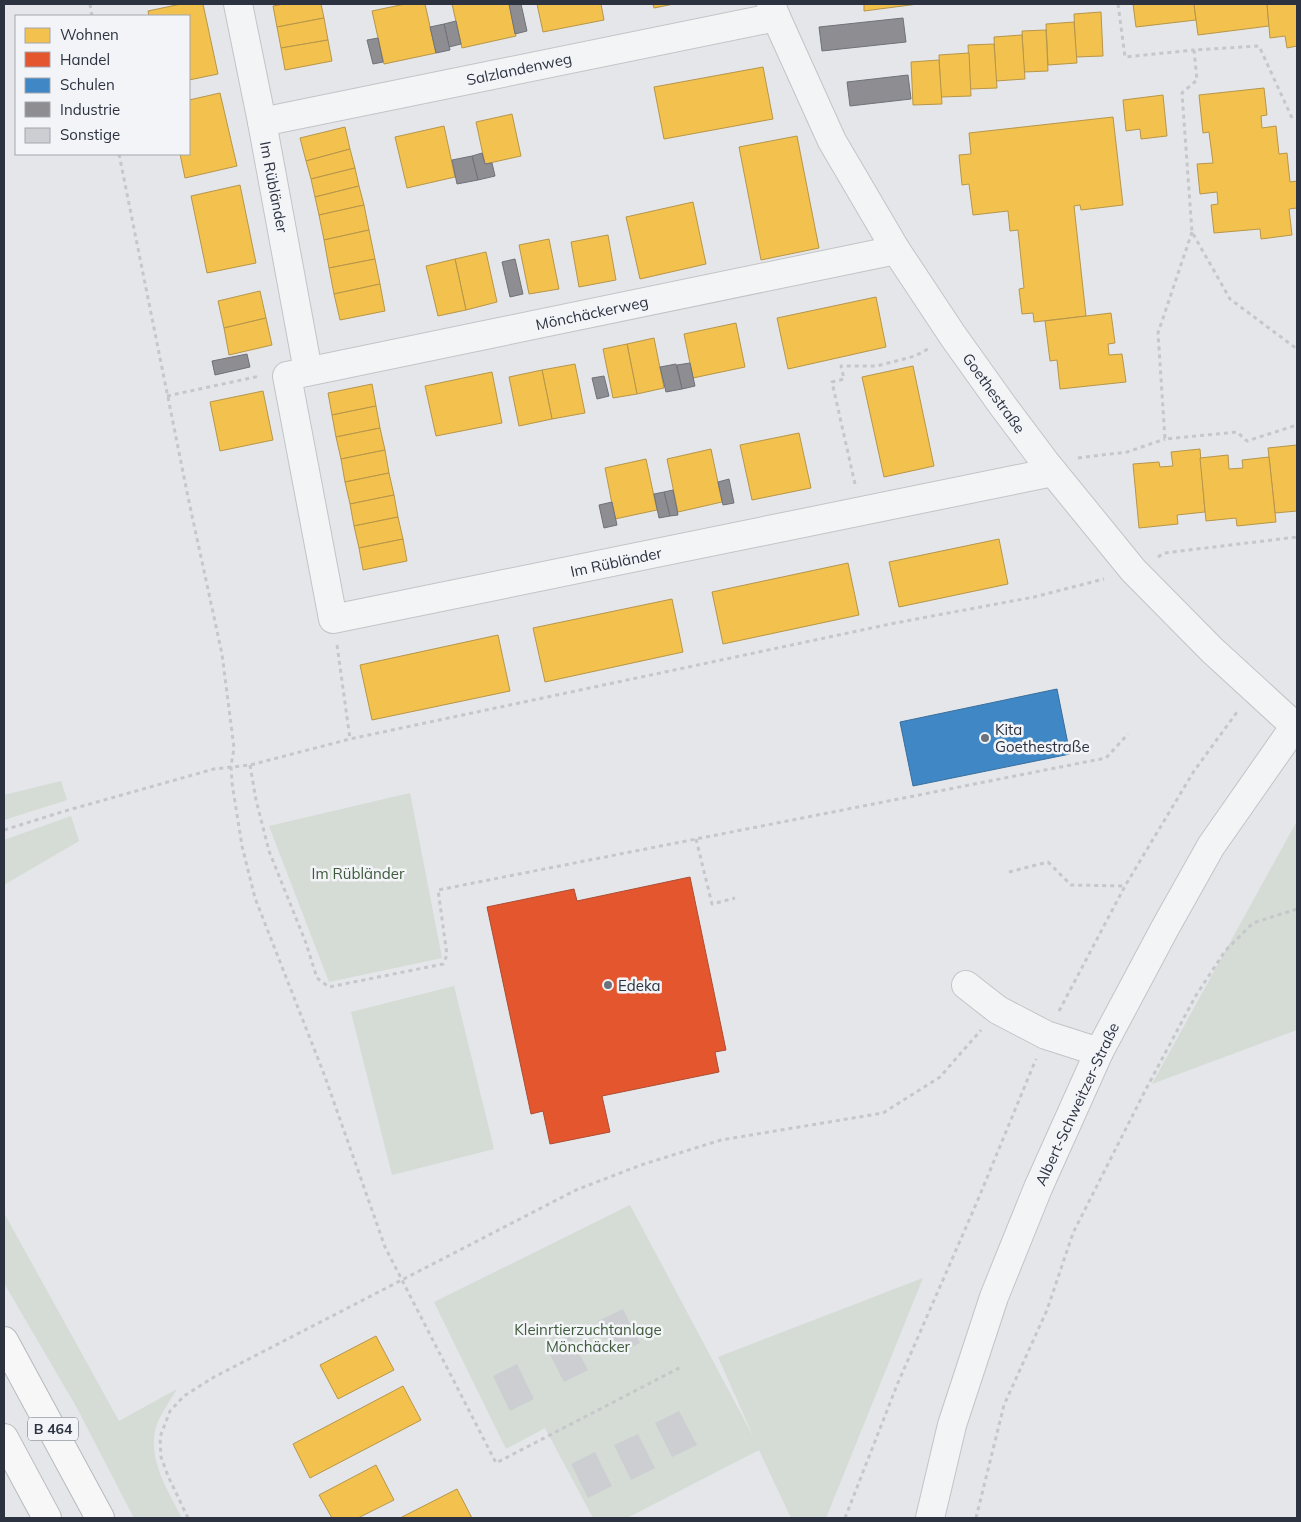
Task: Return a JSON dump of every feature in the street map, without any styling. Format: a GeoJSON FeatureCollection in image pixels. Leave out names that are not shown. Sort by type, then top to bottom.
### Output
{"type":"FeatureCollection","features":[{"type":"Feature","properties":{"kind":"highway","name":"B 464"},"geometry":{"type":"LineString","coordinates":[[4,1342],[100,1518]]}},
{"type":"Feature","properties":{"kind":"highway","name":"B 464"},"geometry":{"type":"LineString","coordinates":[[4,1438],[47,1518]]}},
{"type":"Feature","properties":{"kind":"street","name":"Im Rübländer"},"geometry":{"type":"LineString","coordinates":[[238,4],[262,122],[334,619],[861,512],[1049,467]]}},
{"type":"Feature","properties":{"kind":"street","name":"Salzlandenweg"},"geometry":{"type":"LineString","coordinates":[[262,122],[773,10]]}},
{"type":"Feature","properties":{"kind":"street","name":"Goethestraße"},"geometry":{"type":"LineString","coordinates":[[773,10],[832,141],[896,250],[953,336],[1049,467],[1133,570],[1212,650],[1296,726]]}},
{"type":"Feature","properties":{"kind":"street","name":"Mönchäckerweg"},"geometry":{"type":"LineString","coordinates":[[298,373],[896,250]]}},
{"type":"Feature","properties":{"kind":"street","name":"Albert-Schweitzer-Straße"},"geometry":{"type":"LineString","coordinates":[[930,1518],[952,1425],[994,1297],[1038,1188],[1098,1052],[1211,846],[1296,726]]}},
{"type":"Feature","properties":{"kind":"street"},"geometry":{"type":"LineString","coordinates":[[966,985],[998,1010],[1046,1035],[1098,1052]]}},
{"type":"Feature","properties":{"kind":"path"},"geometry":{"type":"LineString","coordinates":[[1118,4],[1125,57],[1259,46],[1292,118]]}},
{"type":"Feature","properties":{"kind":"path"},"geometry":{"type":"LineString","coordinates":[[1165,439],[1158,333],[1192,232],[1182,93],[1197,80],[1194,50]]}},
{"type":"Feature","properties":{"kind":"path"},"geometry":{"type":"LineString","coordinates":[[119,155],[167,396],[222,654],[234,748],[232,783],[242,846],[255,898],[324,1074],[385,1247],[496,1463],[683,1366]]}},
{"type":"Feature","properties":{"kind":"path"},"geometry":{"type":"LineString","coordinates":[[1192,232],[1230,300],[1297,349]]}},
{"type":"Feature","properties":{"kind":"path"},"geometry":{"type":"LineString","coordinates":[[861,512],[832,382],[844,379],[841,366],[877,366],[915,356],[953,336]]}},
{"type":"Feature","properties":{"kind":"path"},"geometry":{"type":"LineString","coordinates":[[167,396],[275,373],[298,373]]}},
{"type":"Feature","properties":{"kind":"path"},"geometry":{"type":"LineString","coordinates":[[1049,467],[1127,452],[1165,439],[1237,432],[1247,441],[1297,425]]}},
{"type":"Feature","properties":{"kind":"path"},"geometry":{"type":"LineString","coordinates":[[4,830],[214,769],[250,765],[350,740],[895,623],[1034,596],[1110,578],[1133,570],[1164,553],[1297,537]]}},
{"type":"Feature","properties":{"kind":"path"},"geometry":{"type":"LineString","coordinates":[[334,619],[350,740]]}},
{"type":"Feature","properties":{"kind":"path"},"geometry":{"type":"LineString","coordinates":[[845,1518],[897,1385],[977,1202],[1046,1035],[1125,886],[1194,771],[1254,689]]}},
{"type":"Feature","properties":{"kind":"path"},"geometry":{"type":"LineString","coordinates":[[250,765],[256,800],[269,851],[306,943],[317,978],[329,987],[443,964],[447,955],[438,890],[1106,758],[1128,734]]}},
{"type":"Feature","properties":{"kind":"path"},"geometry":{"type":"LineString","coordinates":[[696,839],[712,904],[735,898]]}},
{"type":"Feature","properties":{"kind":"path"},"geometry":{"type":"LineString","coordinates":[[1009,872],[1048,862],[1071,885],[1125,886]]}},
{"type":"Feature","properties":{"kind":"path"},"geometry":{"type":"LineString","coordinates":[[976,1518],[1004,1405],[1047,1310],[1073,1233],[1150,1080],[1195,998],[1225,951],[1253,923],[1297,909]]}},
{"type":"Feature","properties":{"kind":"path"},"geometry":{"type":"LineString","coordinates":[[188,1518],[168,1476],[162,1457],[160,1437],[170,1411],[184,1396],[214,1377],[576,1190],[641,1165],[721,1140],[884,1113],[940,1077],[998,1010]]}},
{"type":"Feature","properties":{"kind":"green space"},"geometry":{"type":"Polygon","coordinates":[[[61,781],[67,800],[4,820],[4,795],[61,781]]]}},
{"type":"Feature","properties":{"kind":"green space","name":"Im Rübländer"},"geometry":{"type":"Polygon","coordinates":[[[410,793],[442,958],[329,982],[269,826],[410,793]]]}},
{"type":"Feature","properties":{"kind":"green space"},"geometry":{"type":"Polygon","coordinates":[[[71,816],[79,841],[4,885],[4,840],[71,816]]]}},
{"type":"Feature","properties":{"kind":"green space"},"geometry":{"type":"Polygon","coordinates":[[[1297,821],[1297,1030],[1152,1084],[1297,821]]]}},
{"type":"Feature","properties":{"kind":"green space"},"geometry":{"type":"Polygon","coordinates":[[[454,986],[494,1149],[392,1175],[351,1012],[454,986]]]}},
{"type":"Feature","properties":{"kind":"green space","name":"Kleinrtierzuchtanlage Mönchäcker"},"geometry":{"type":"Polygon","coordinates":[[[630,1205],[754,1438],[718,1357],[923,1278],[826,1518],[791,1518],[759,1450],[627,1518],[593,1518],[545,1428],[506,1449],[434,1302],[630,1205]]]}},
{"type":"Feature","properties":{"kind":"green space"},"geometry":{"type":"Polygon","coordinates":[[[4,1213],[119,1421],[177,1389],[156,1427],[154,1451],[165,1486],[182,1518],[134,1518],[77,1408],[4,1283],[4,1213]]]}},
{"type":"Feature","properties":{"kind":"building: Wohnen"},"geometry":{"type":"Polygon","coordinates":[[[181,4],[203,4],[218,74],[190,80],[190,15],[149,15],[148,11],[181,4]]]}},
{"type":"Feature","properties":{"kind":"building: Wohnen"},"geometry":{"type":"Polygon","coordinates":[[[284,4],[321,4],[324,18],[277,27],[273,6],[284,4]]]}},
{"type":"Feature","properties":{"kind":"building: Wohnen"},"geometry":{"type":"Polygon","coordinates":[[[405,4],[425,4],[436,53],[384,64],[372,11],[405,4]]]}},
{"type":"Feature","properties":{"kind":"building: Wohnen"},"geometry":{"type":"Polygon","coordinates":[[[452,4],[509,4],[516,36],[462,48],[452,4]]]}},
{"type":"Feature","properties":{"kind":"building: Wohnen"},"geometry":{"type":"Polygon","coordinates":[[[537,4],[601,4],[604,20],[543,32],[537,4]]]}},
{"type":"Feature","properties":{"kind":"building: Wohnen"},"geometry":{"type":"Polygon","coordinates":[[[653,4],[674,4],[654,8],[653,4]]]}},
{"type":"Feature","properties":{"kind":"building: Wohnen"},"geometry":{"type":"Polygon","coordinates":[[[864,4],[918,4],[864,11],[864,4]]]}},
{"type":"Feature","properties":{"kind":"building: Wohnen"},"geometry":{"type":"Polygon","coordinates":[[[1133,4],[1194,4],[1196,20],[1136,27],[1133,4]]]}},
{"type":"Feature","properties":{"kind":"building: Wohnen"},"geometry":{"type":"Polygon","coordinates":[[[1194,4],[1267,4],[1269,26],[1198,35],[1194,4]]]}},
{"type":"Feature","properties":{"kind":"building: Wohnen"},"geometry":{"type":"Polygon","coordinates":[[[1267,4],[1297,4],[1297,46],[1287,48],[1285,36],[1270,38],[1267,4]]]}},
{"type":"Feature","properties":{"kind":"building: Wohnen"},"geometry":{"type":"Polygon","coordinates":[[[1101,12],[1103,56],[1076,57],[1074,14],[1101,12]]]}},
{"type":"Feature","properties":{"kind":"building: Wohnen"},"geometry":{"type":"Polygon","coordinates":[[[324,18],[328,40],[281,48],[277,27],[324,18]]]}},
{"type":"Feature","properties":{"kind":"building: Wohnen"},"geometry":{"type":"Polygon","coordinates":[[[1074,22],[1077,63],[1048,65],[1046,24],[1074,22]]]}},
{"type":"Feature","properties":{"kind":"building: Wohnen"},"geometry":{"type":"Polygon","coordinates":[[[1046,30],[1048,71],[1024,72],[1022,31],[1046,30]]]}},
{"type":"Feature","properties":{"kind":"building: Wohnen"},"geometry":{"type":"Polygon","coordinates":[[[1022,35],[1025,79],[996,81],[994,37],[1022,35]]]}},
{"type":"Feature","properties":{"kind":"building: Wohnen"},"geometry":{"type":"Polygon","coordinates":[[[328,40],[332,61],[285,70],[281,48],[328,40]]]}},
{"type":"Feature","properties":{"kind":"building: Wohnen"},"geometry":{"type":"Polygon","coordinates":[[[994,44],[997,88],[970,89],[968,45],[994,44]]]}},
{"type":"Feature","properties":{"kind":"building: Wohnen"},"geometry":{"type":"Polygon","coordinates":[[[969,53],[971,96],[941,97],[939,55],[969,53]]]}},
{"type":"Feature","properties":{"kind":"building: Wohnen"},"geometry":{"type":"Polygon","coordinates":[[[939,60],[942,104],[913,105],[911,62],[939,60]]]}},
{"type":"Feature","properties":{"kind":"building: Wohnen"},"geometry":{"type":"Polygon","coordinates":[[[763,67],[773,119],[664,139],[654,87],[763,67]]]}},
{"type":"Feature","properties":{"kind":"building: Wohnen"},"geometry":{"type":"Polygon","coordinates":[[[1264,88],[1267,115],[1261,116],[1262,128],[1276,126],[1279,154],[1287,153],[1290,182],[1297,181],[1297,208],[1289,209],[1292,235],[1261,239],[1260,229],[1214,233],[1211,205],[1218,204],[1217,192],[1200,194],[1197,164],[1213,163],[1209,132],[1203,133],[1199,95],[1264,88]]]}},
{"type":"Feature","properties":{"kind":"building: Wohnen"},"geometry":{"type":"Polygon","coordinates":[[[220,93],[237,166],[185,178],[180,155],[190,155],[190,100],[220,93]]]}},
{"type":"Feature","properties":{"kind":"building: Wohnen"},"geometry":{"type":"Polygon","coordinates":[[[1163,95],[1167,136],[1141,139],[1140,129],[1126,131],[1123,100],[1163,95]]]}},
{"type":"Feature","properties":{"kind":"building: Wohnen"},"geometry":{"type":"Polygon","coordinates":[[[512,114],[521,156],[485,164],[476,122],[512,114]]]}},
{"type":"Feature","properties":{"kind":"building: Wohnen"},"geometry":{"type":"Polygon","coordinates":[[[1113,117],[1123,205],[1081,210],[1080,205],[1074,206],[1086,316],[1034,322],[1033,313],[1022,314],[1019,289],[1024,288],[1018,230],[1010,231],[1008,211],[973,215],[969,184],[962,185],[959,155],[971,154],[969,133],[1113,117]]]}},
{"type":"Feature","properties":{"kind":"building: Wohnen"},"geometry":{"type":"Polygon","coordinates":[[[444,126],[455,177],[407,188],[395,137],[444,126]]]}},
{"type":"Feature","properties":{"kind":"building: Wohnen"},"geometry":{"type":"Polygon","coordinates":[[[345,127],[350,149],[306,161],[300,138],[345,127]]]}},
{"type":"Feature","properties":{"kind":"building: Wohnen"},"geometry":{"type":"Polygon","coordinates":[[[797,136],[819,248],[761,260],[739,147],[797,136]]]}},
{"type":"Feature","properties":{"kind":"building: Wohnen"},"geometry":{"type":"Polygon","coordinates":[[[350,149],[355,168],[311,179],[306,161],[350,149]]]}},
{"type":"Feature","properties":{"kind":"building: Wohnen"},"geometry":{"type":"Polygon","coordinates":[[[355,168],[359,186],[315,197],[311,179],[355,168]]]}},
{"type":"Feature","properties":{"kind":"building: Wohnen"},"geometry":{"type":"Polygon","coordinates":[[[240,185],[256,263],[207,273],[191,196],[240,185]]]}},
{"type":"Feature","properties":{"kind":"building: Wohnen"},"geometry":{"type":"Polygon","coordinates":[[[359,186],[364,205],[319,215],[315,197],[359,186]]]}},
{"type":"Feature","properties":{"kind":"building: Wohnen"},"geometry":{"type":"Polygon","coordinates":[[[693,202],[706,264],[640,279],[626,217],[693,202]]]}},
{"type":"Feature","properties":{"kind":"building: Wohnen"},"geometry":{"type":"Polygon","coordinates":[[[364,205],[369,230],[324,240],[319,215],[364,205]]]}},
{"type":"Feature","properties":{"kind":"building: Wohnen"},"geometry":{"type":"Polygon","coordinates":[[[369,230],[375,259],[329,268],[324,240],[369,230]]]}},
{"type":"Feature","properties":{"kind":"building: Wohnen"},"geometry":{"type":"Polygon","coordinates":[[[608,235],[616,280],[579,287],[571,242],[608,235]]]}},
{"type":"Feature","properties":{"kind":"building: Wohnen"},"geometry":{"type":"Polygon","coordinates":[[[549,239],[559,289],[529,294],[519,245],[549,239]]]}},
{"type":"Feature","properties":{"kind":"building: Wohnen"},"geometry":{"type":"Polygon","coordinates":[[[486,252],[497,302],[466,310],[455,259],[486,252]]]}},
{"type":"Feature","properties":{"kind":"building: Wohnen"},"geometry":{"type":"Polygon","coordinates":[[[375,259],[380,284],[334,294],[329,268],[375,259]]]}},
{"type":"Feature","properties":{"kind":"building: Wohnen"},"geometry":{"type":"Polygon","coordinates":[[[455,259],[466,310],[438,316],[426,266],[455,259]]]}},
{"type":"Feature","properties":{"kind":"building: Wohnen"},"geometry":{"type":"Polygon","coordinates":[[[380,284],[385,311],[340,320],[334,294],[380,284]]]}},
{"type":"Feature","properties":{"kind":"building: Wohnen"},"geometry":{"type":"Polygon","coordinates":[[[260,291],[266,318],[224,328],[218,301],[260,291]]]}},
{"type":"Feature","properties":{"kind":"building: Wohnen"},"geometry":{"type":"Polygon","coordinates":[[[876,297],[886,347],[788,369],[777,318],[876,297]]]}},
{"type":"Feature","properties":{"kind":"building: Wohnen"},"geometry":{"type":"Polygon","coordinates":[[[1111,313],[1115,343],[1108,344],[1109,355],[1122,354],[1126,382],[1060,389],[1057,360],[1050,361],[1045,321],[1111,313]]]}},
{"type":"Feature","properties":{"kind":"building: Wohnen"},"geometry":{"type":"Polygon","coordinates":[[[266,318],[272,345],[229,355],[224,328],[266,318]]]}},
{"type":"Feature","properties":{"kind":"building: Wohnen"},"geometry":{"type":"Polygon","coordinates":[[[736,323],[745,367],[693,378],[684,334],[736,323]]]}},
{"type":"Feature","properties":{"kind":"building: Wohnen"},"geometry":{"type":"Polygon","coordinates":[[[654,338],[664,388],[637,394],[627,344],[654,338]]]}},
{"type":"Feature","properties":{"kind":"building: Wohnen"},"geometry":{"type":"Polygon","coordinates":[[[627,344],[637,394],[613,398],[603,349],[627,344]]]}},
{"type":"Feature","properties":{"kind":"building: Wohnen"},"geometry":{"type":"Polygon","coordinates":[[[575,364],[585,413],[552,419],[542,370],[575,364]]]}},
{"type":"Feature","properties":{"kind":"building: Wohnen"},"geometry":{"type":"Polygon","coordinates":[[[913,366],[934,466],[884,477],[862,377],[913,366]]]}},
{"type":"Feature","properties":{"kind":"building: Wohnen"},"geometry":{"type":"Polygon","coordinates":[[[542,370],[552,419],[519,426],[509,377],[542,370]]]}},
{"type":"Feature","properties":{"kind":"building: Wohnen"},"geometry":{"type":"Polygon","coordinates":[[[492,372],[502,423],[436,436],[425,386],[492,372]]]}},
{"type":"Feature","properties":{"kind":"building: Wohnen"},"geometry":{"type":"Polygon","coordinates":[[[372,384],[376,406],[332,415],[328,393],[372,384]]]}},
{"type":"Feature","properties":{"kind":"building: Wohnen"},"geometry":{"type":"Polygon","coordinates":[[[263,391],[273,440],[220,451],[210,402],[263,391]]]}},
{"type":"Feature","properties":{"kind":"building: Wohnen"},"geometry":{"type":"Polygon","coordinates":[[[376,406],[380,428],[336,437],[332,415],[376,406]]]}},
{"type":"Feature","properties":{"kind":"building: Wohnen"},"geometry":{"type":"Polygon","coordinates":[[[380,428],[385,450],[341,459],[336,437],[380,428]]]}},
{"type":"Feature","properties":{"kind":"building: Wohnen"},"geometry":{"type":"Polygon","coordinates":[[[799,433],[811,488],[752,500],[740,445],[799,433]]]}},
{"type":"Feature","properties":{"kind":"building: Wohnen"},"geometry":{"type":"Polygon","coordinates":[[[1297,445],[1297,511],[1275,513],[1268,448],[1297,445]]]}},
{"type":"Feature","properties":{"kind":"building: Wohnen"},"geometry":{"type":"Polygon","coordinates":[[[711,449],[722,502],[678,512],[667,459],[711,449]]]}},
{"type":"Feature","properties":{"kind":"building: Wohnen"},"geometry":{"type":"Polygon","coordinates":[[[1200,449],[1205,512],[1177,515],[1178,524],[1139,528],[1133,464],[1159,462],[1160,467],[1173,466],[1171,452],[1200,449]]]}},
{"type":"Feature","properties":{"kind":"building: Wohnen"},"geometry":{"type":"Polygon","coordinates":[[[385,450],[389,473],[345,482],[341,459],[385,450]]]}},
{"type":"Feature","properties":{"kind":"building: Wohnen"},"geometry":{"type":"Polygon","coordinates":[[[1228,455],[1229,469],[1243,468],[1242,460],[1269,457],[1276,522],[1237,526],[1236,518],[1206,521],[1200,458],[1228,455]]]}},
{"type":"Feature","properties":{"kind":"building: Wohnen"},"geometry":{"type":"Polygon","coordinates":[[[646,459],[657,510],[615,519],[605,468],[646,459]]]}},
{"type":"Feature","properties":{"kind":"building: Wohnen"},"geometry":{"type":"Polygon","coordinates":[[[389,473],[394,495],[350,504],[345,482],[389,473]]]}},
{"type":"Feature","properties":{"kind":"building: Wohnen"},"geometry":{"type":"Polygon","coordinates":[[[394,495],[398,517],[354,526],[350,504],[394,495]]]}},
{"type":"Feature","properties":{"kind":"building: Wohnen"},"geometry":{"type":"Polygon","coordinates":[[[398,517],[403,539],[359,548],[354,526],[398,517]]]}},
{"type":"Feature","properties":{"kind":"building: Wohnen"},"geometry":{"type":"Polygon","coordinates":[[[403,539],[407,561],[363,570],[359,548],[403,539]]]}},
{"type":"Feature","properties":{"kind":"building: Wohnen"},"geometry":{"type":"Polygon","coordinates":[[[999,539],[1008,584],[899,607],[889,562],[999,539]]]}},
{"type":"Feature","properties":{"kind":"building: Wohnen"},"geometry":{"type":"Polygon","coordinates":[[[848,563],[859,615],[723,644],[712,592],[848,563]]]}},
{"type":"Feature","properties":{"kind":"building: Wohnen"},"geometry":{"type":"Polygon","coordinates":[[[672,599],[683,652],[545,682],[533,628],[672,599]]]}},
{"type":"Feature","properties":{"kind":"building: Wohnen"},"geometry":{"type":"Polygon","coordinates":[[[498,635],[510,691],[372,720],[360,665],[498,635]]]}},
{"type":"Feature","properties":{"kind":"building: Wohnen"},"geometry":{"type":"Polygon","coordinates":[[[376,1336],[394,1370],[338,1399],[320,1365],[376,1336]]]}},
{"type":"Feature","properties":{"kind":"building: Wohnen"},"geometry":{"type":"Polygon","coordinates":[[[403,1386],[421,1420],[310,1478],[293,1444],[403,1386]]]}},
{"type":"Feature","properties":{"kind":"building: Wohnen"},"geometry":{"type":"Polygon","coordinates":[[[376,1465],[394,1500],[358,1518],[332,1518],[319,1495],[376,1465]]]}},
{"type":"Feature","properties":{"kind":"building: Wohnen"},"geometry":{"type":"Polygon","coordinates":[[[457,1489],[472,1518],[400,1518],[457,1489]]]}},
{"type":"Feature","properties":{"kind":"building: Handel","name":"Edeka"},"geometry":{"type":"Polygon","coordinates":[[[690,877],[726,1050],[715,1052],[719,1072],[602,1096],[610,1132],[550,1144],[543,1111],[531,1114],[487,907],[574,889],[577,901],[690,877]]]}},
{"type":"Feature","properties":{"kind":"building: Schulen","name":"Kita Goethestraße"},"geometry":{"type":"Polygon","coordinates":[[[1057,689],[1070,754],[913,786],[900,722],[1057,689]]]}},
{"type":"Feature","properties":{"kind":"building: Industrie"},"geometry":{"type":"Polygon","coordinates":[[[509,4],[521,4],[527,31],[515,34],[509,4]]]}},
{"type":"Feature","properties":{"kind":"building: Industrie"},"geometry":{"type":"Polygon","coordinates":[[[903,18],[906,42],[822,51],[819,27],[903,18]]]}},
{"type":"Feature","properties":{"kind":"building: Industrie"},"geometry":{"type":"Polygon","coordinates":[[[456,21],[461,44],[449,47],[444,24],[456,21]]]}},
{"type":"Feature","properties":{"kind":"building: Industrie"},"geometry":{"type":"Polygon","coordinates":[[[444,24],[450,50],[436,53],[430,27],[444,24]]]}},
{"type":"Feature","properties":{"kind":"building: Industrie"},"geometry":{"type":"Polygon","coordinates":[[[378,38],[383,62],[373,64],[367,40],[378,38]]]}},
{"type":"Feature","properties":{"kind":"building: Industrie"},"geometry":{"type":"Polygon","coordinates":[[[908,75],[911,99],[850,106],[847,82],[908,75]]]}},
{"type":"Feature","properties":{"kind":"building: Industrie"},"geometry":{"type":"Polygon","coordinates":[[[482,153],[485,164],[492,163],[495,176],[478,180],[472,156],[482,153]]]}},
{"type":"Feature","properties":{"kind":"building: Industrie"},"geometry":{"type":"Polygon","coordinates":[[[472,156],[478,180],[457,184],[452,160],[472,156]]]}},
{"type":"Feature","properties":{"kind":"building: Industrie"},"geometry":{"type":"Polygon","coordinates":[[[515,259],[523,294],[510,297],[502,262],[515,259]]]}},
{"type":"Feature","properties":{"kind":"building: Industrie"},"geometry":{"type":"Polygon","coordinates":[[[247,354],[250,367],[215,375],[212,361],[247,354]]]}},
{"type":"Feature","properties":{"kind":"building: Industrie"},"geometry":{"type":"Polygon","coordinates":[[[690,363],[695,386],[682,389],[677,365],[690,363]]]}},
{"type":"Feature","properties":{"kind":"building: Industrie"},"geometry":{"type":"Polygon","coordinates":[[[676,364],[682,389],[666,392],[660,367],[676,364]]]}},
{"type":"Feature","properties":{"kind":"building: Industrie"},"geometry":{"type":"Polygon","coordinates":[[[604,376],[609,396],[597,399],[592,378],[604,376]]]}},
{"type":"Feature","properties":{"kind":"building: Industrie"},"geometry":{"type":"Polygon","coordinates":[[[729,479],[734,503],[723,505],[718,482],[729,479]]]}},
{"type":"Feature","properties":{"kind":"building: Industrie"},"geometry":{"type":"Polygon","coordinates":[[[673,490],[678,515],[670,516],[664,492],[673,490]]]}},
{"type":"Feature","properties":{"kind":"building: Industrie"},"geometry":{"type":"Polygon","coordinates":[[[664,492],[670,516],[659,518],[654,494],[664,492]]]}},
{"type":"Feature","properties":{"kind":"building: Industrie"},"geometry":{"type":"Polygon","coordinates":[[[612,502],[617,525],[604,528],[599,505],[612,502]]]}},
{"type":"Feature","properties":{"kind":"building: Sonstige"},"geometry":{"type":"Polygon","coordinates":[[[623,1309],[640,1343],[616,1355],[598,1321],[623,1309]]]}},
{"type":"Feature","properties":{"kind":"building: Sonstige"},"geometry":{"type":"Polygon","coordinates":[[[570,1336],[588,1370],[564,1382],[546,1347],[570,1336]]]}},
{"type":"Feature","properties":{"kind":"building: Sonstige"},"geometry":{"type":"Polygon","coordinates":[[[517,1364],[534,1399],[510,1411],[493,1376],[517,1364]]]}},
{"type":"Feature","properties":{"kind":"building: Sonstige"},"geometry":{"type":"Polygon","coordinates":[[[679,1411],[697,1445],[672,1457],[655,1423],[679,1411]]]}},
{"type":"Feature","properties":{"kind":"building: Sonstige"},"geometry":{"type":"Polygon","coordinates":[[[638,1434],[655,1468],[631,1480],[614,1445],[638,1434]]]}},
{"type":"Feature","properties":{"kind":"building: Sonstige"},"geometry":{"type":"Polygon","coordinates":[[[595,1452],[612,1486],[588,1498],[571,1464],[595,1452]]]}},
{"type":"Feature","properties":{"kind":"place","name":"Kita Goethestraße"},"geometry":{"type":"Point","coordinates":[985,738]}},
{"type":"Feature","properties":{"kind":"place","name":"Edeka"},"geometry":{"type":"Point","coordinates":[608,985]}}]}
